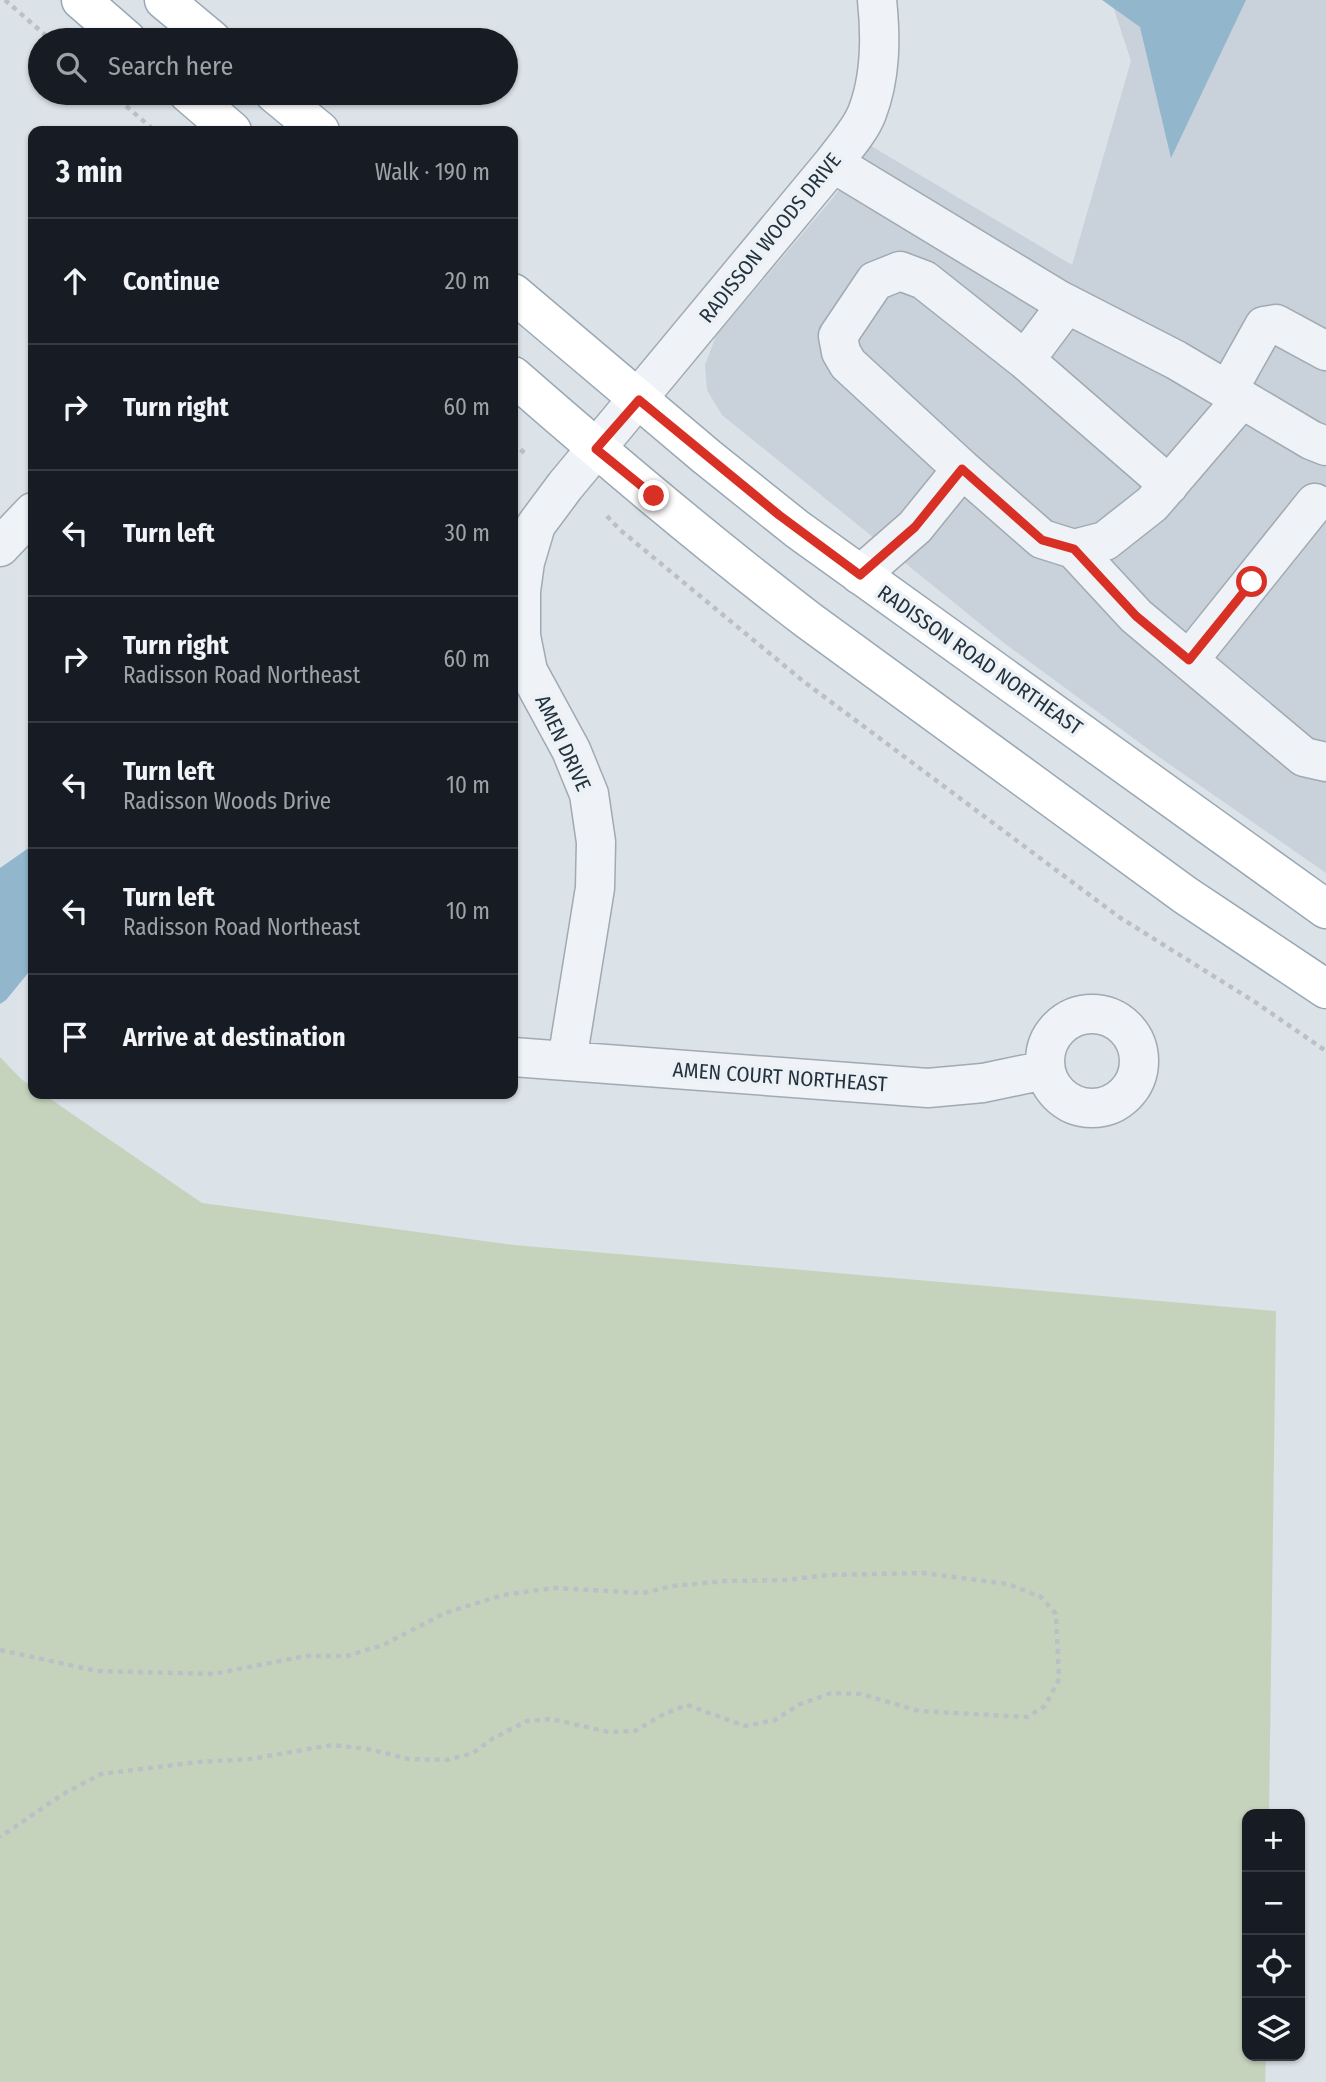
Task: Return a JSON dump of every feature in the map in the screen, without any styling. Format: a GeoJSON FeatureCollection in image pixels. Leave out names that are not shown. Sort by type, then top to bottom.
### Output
{"type":"FeatureCollection","features":[{"type":"Feature","properties":{"kind":"main road"},"geometry":{"type":"LineString","coordinates":[[81,0],[113,28]]}},
{"type":"Feature","properties":{"kind":"main road"},"geometry":{"type":"LineString","coordinates":[[164,0],[198,28]]}},
{"type":"Feature","properties":{"kind":"main road"},"geometry":{"type":"LineString","coordinates":[[202,105],[226,126]]}},
{"type":"Feature","properties":{"kind":"main road"},"geometry":{"type":"LineString","coordinates":[[289,105],[314,126]]}},
{"type":"Feature","properties":{"kind":"main road","name":"RADISSON ROAD NORTHEAST"},"geometry":{"type":"LineString","coordinates":[[518,297],[787,521],[1326,909]]}},
{"type":"Feature","properties":{"kind":"main road"},"geometry":{"type":"LineString","coordinates":[[518,380],[596,449],[808,620],[1185,895],[1326,989]]}},
{"type":"Feature","properties":{"kind":"street","name":"RADISSON WOODS DRIVE"},"geometry":{"type":"LineString","coordinates":[[596,449],[833,163],[866,116],[878,72],[880,29],[877,0]]}},
{"type":"Feature","properties":{"kind":"street"},"geometry":{"type":"LineString","coordinates":[[833,163],[1066,304],[1176,360],[1311,440],[1326,446]]}},
{"type":"Feature","properties":{"kind":"street"},"geometry":{"type":"LineString","coordinates":[[1169,485],[1025,360],[925,280],[900,271],[875,281],[838,336],[841,352],[848,364],[962,469],[1042,540],[1074,549],[1105,541],[1152,504],[1169,485],[1235,395],[1264,326],[1276,324],[1326,351]]}},
{"type":"Feature","properties":{"kind":"street"},"geometry":{"type":"LineString","coordinates":[[1025,360],[1066,304]]}},
{"type":"Feature","properties":{"kind":"street","name":"AMEN DRIVE"},"geometry":{"type":"LineString","coordinates":[[567,1061],[595,888],[596,842],[589,794],[571,751],[528,671],[521,636],[524,521],[596,449]]}},
{"type":"Feature","properties":{"kind":"street"},"geometry":{"type":"LineString","coordinates":[[860,575],[915,527],[962,469]]}},
{"type":"Feature","properties":{"kind":"street"},"geometry":{"type":"LineString","coordinates":[[1189,660],[1322,500]]}},
{"type":"Feature","properties":{"kind":"street"},"geometry":{"type":"LineString","coordinates":[[0,547],[28,517]]}},
{"type":"Feature","properties":{"kind":"street"},"geometry":{"type":"LineString","coordinates":[[1074,549],[1136,616],[1304,757],[1326,762]]}},
{"type":"Feature","properties":{"kind":"street","name":"AMEN COURT NORTHEAST"},"geometry":{"type":"LineString","coordinates":[[518,1057],[929,1088],[983,1083],[1045,1070]]}},
{"type":"Feature","properties":{"kind":"path"},"geometry":{"type":"LineString","coordinates":[[5,0],[37,28]]}},
{"type":"Feature","properties":{"kind":"path"},"geometry":{"type":"LineString","coordinates":[[125,105],[149,126]]}},
{"type":"Feature","properties":{"kind":"path"},"geometry":{"type":"LineString","coordinates":[[518,447],[528,456]]}},
{"type":"Feature","properties":{"kind":"path"},"geometry":{"type":"LineString","coordinates":[[607,516],[619,529],[803,681],[1119,917],[1255,1002],[1326,1051]]}},
{"type":"Feature","properties":{"kind":"path"},"geometry":{"type":"LineString","coordinates":[[0,1650],[96,1671],[213,1674],[306,1656],[346,1656],[383,1645],[445,1613],[503,1595],[554,1588],[643,1593],[673,1586],[725,1581],[923,1573],[1008,1584],[1041,1597],[1056,1614],[1059,1679],[1045,1706],[1027,1717],[919,1711],[861,1694],[831,1693],[798,1705],[775,1720],[745,1726],[687,1705],[664,1714],[635,1731],[609,1732],[551,1719],[527,1721],[492,1739],[473,1753],[447,1760],[409,1759],[368,1749],[332,1745],[250,1759],[198,1762],[101,1774],[63,1794],[0,1837]]}},
{"type":"Feature","properties":{"kind":"shaded area"},"geometry":{"type":"Polygon","coordinates":[[[1111,0],[1326,0],[1326,873],[1159,757],[1004,643],[722,415],[707,390],[705,365],[716,336],[832,199],[871,146],[1072,265],[1131,61],[1111,0]]]}},
{"type":"Feature","properties":{"kind":"green space"},"geometry":{"type":"Polygon","coordinates":[[[0,1057],[28,1084],[28,1099],[50,1099],[202,1203],[514,1245],[1276,1311],[1269,1809],[1242,1809],[1242,2061],[1266,2061],[1265,2082],[0,2082],[0,1057]]]}},
{"type":"Feature","properties":{"kind":"water"},"geometry":{"type":"Polygon","coordinates":[[[1102,0],[1246,0],[1171,158],[1140,27],[1102,0]]]}},
{"type":"Feature","properties":{"kind":"water"},"geometry":{"type":"Polygon","coordinates":[[[28,848],[28,973],[0,1004],[0,868],[28,848]]]}},
{"type":"Feature","properties":{"kind":"route"},"geometry":{"type":"LineString","coordinates":[[654,496],[596,449],[639,400],[779,515],[860,575],[915,527],[962,469],[1042,540],[1074,549],[1136,616],[1189,660],[1252,582]]}}]}
